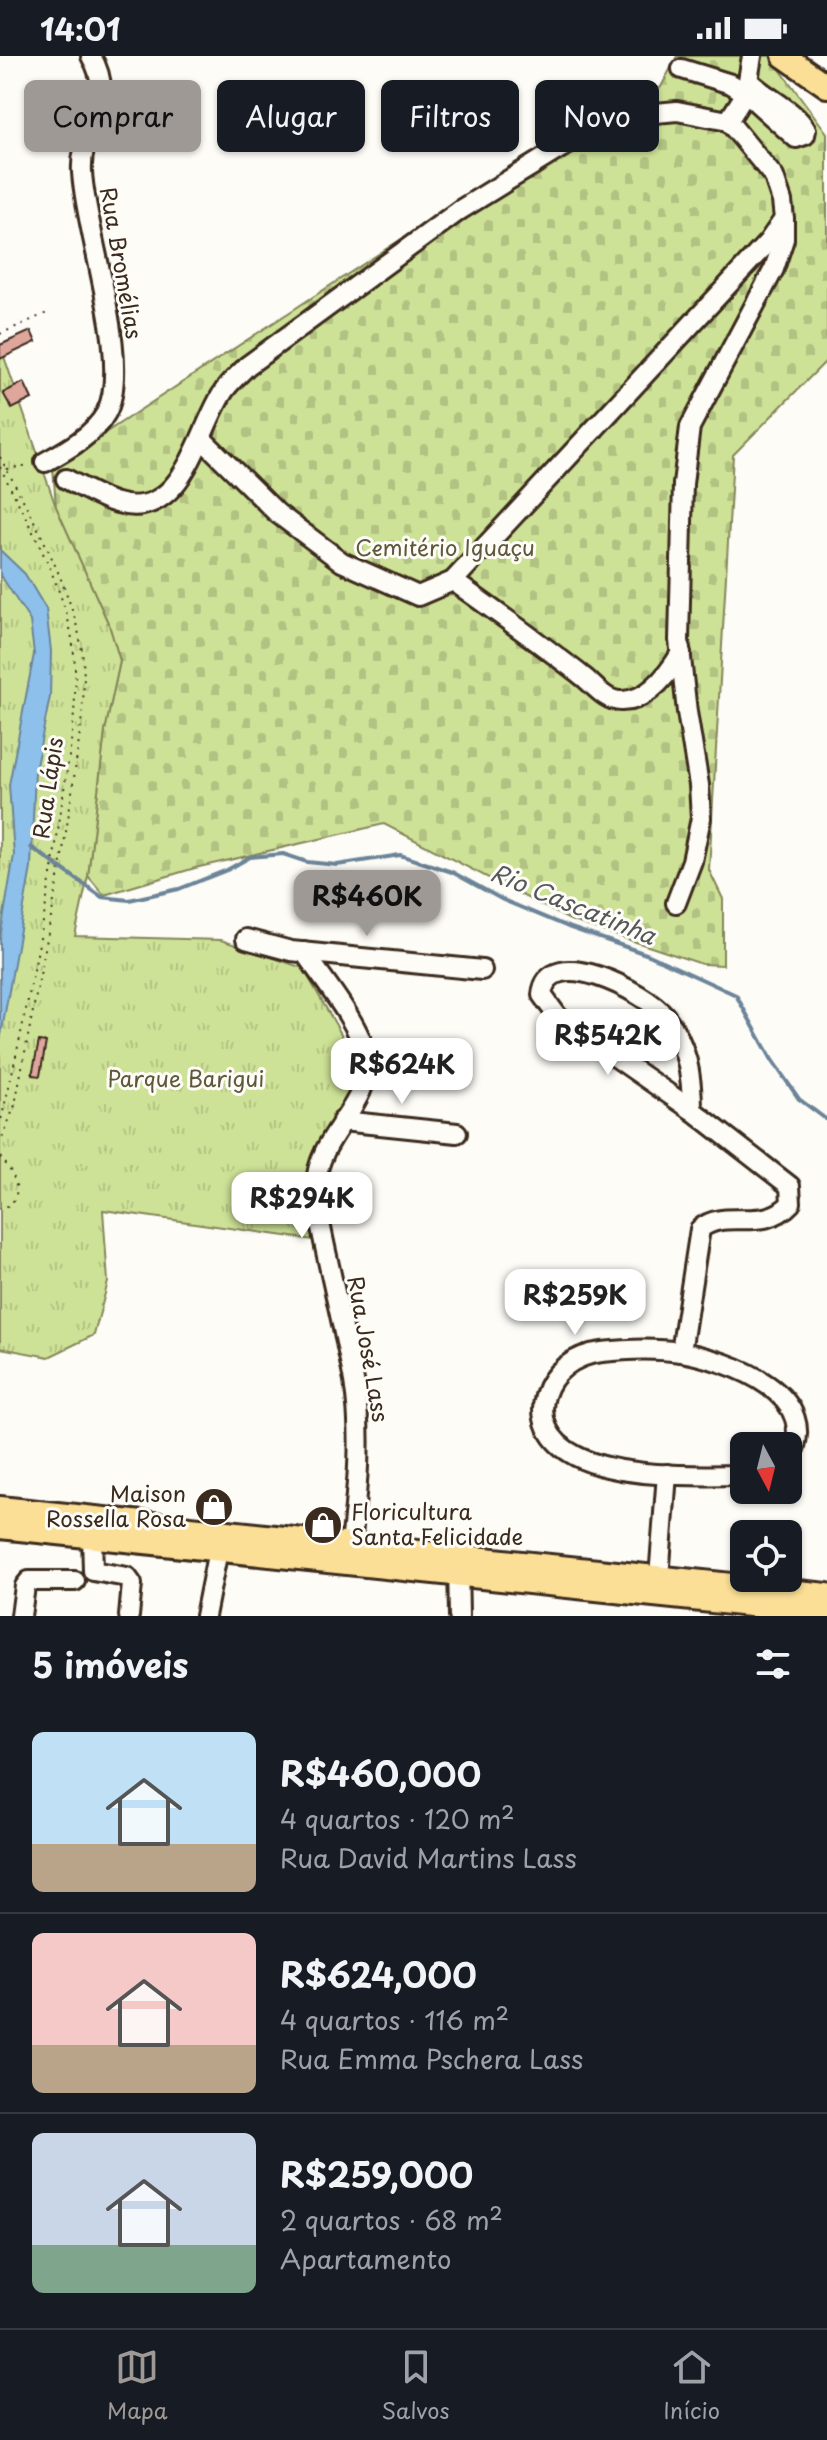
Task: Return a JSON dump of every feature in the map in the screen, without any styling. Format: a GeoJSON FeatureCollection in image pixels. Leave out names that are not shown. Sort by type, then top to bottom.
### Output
{"type":"FeatureCollection","features":[{"type":"Feature","properties":{"kind":"main road"},"geometry":{"type":"LineString","coordinates":[[784,56],[827,86]]}},
{"type":"Feature","properties":{"kind":"main road"},"geometry":{"type":"LineString","coordinates":[[0,1508],[351,1545],[606,1591],[679,1598],[711,1609],[827,1613]]}},
{"type":"Feature","properties":{"kind":"main road"},"geometry":{"type":"LineString","coordinates":[[0,1527],[218,1550],[730,1585]]}},
{"type":"Feature","properties":{"kind":"main road"},"geometry":{"type":"LineString","coordinates":[[606,1591],[644,1588],[656,1584],[659,1578]]}},
{"type":"Feature","properties":{"kind":"main road"},"geometry":{"type":"LineString","coordinates":[[679,1598],[686,1589],[730,1585]]}},
{"type":"Feature","properties":{"kind":"main road"},"geometry":{"type":"LineString","coordinates":[[798,1592],[827,1595]]}},
{"type":"Feature","properties":{"kind":"street","name":"Rua Bromélias"},"geometry":{"type":"LineString","coordinates":[[45,462],[78,444],[107,413],[114,380],[112,336],[86,211],[81,169],[86,142],[98,114],[102,84],[91,56]]}},
{"type":"Feature","properties":{"kind":"street"},"geometry":{"type":"LineString","coordinates":[[728,121],[747,87],[752,56]]}},
{"type":"Feature","properties":{"kind":"street"},"geometry":{"type":"LineString","coordinates":[[682,69],[747,87]]}},
{"type":"Feature","properties":{"kind":"street"},"geometry":{"type":"LineString","coordinates":[[66,479],[117,503],[138,506],[161,499],[173,489],[224,391],[247,366],[460,210],[559,149],[601,127],[634,115],[677,111],[728,121],[774,177],[782,201],[784,239],[774,269],[690,427],[683,484],[681,653],[701,818],[692,861],[676,903]]}},
{"type":"Feature","properties":{"kind":"street"},"geometry":{"type":"LineString","coordinates":[[201,438],[277,513],[342,562],[418,596],[453,581],[754,257],[784,219]]}},
{"type":"Feature","properties":{"kind":"street"},"geometry":{"type":"LineString","coordinates":[[754,257],[774,269]]}},
{"type":"Feature","properties":{"kind":"street"},"geometry":{"type":"LineString","coordinates":[[453,581],[611,699],[623,702],[637,697],[667,676],[681,653]]}},
{"type":"Feature","properties":{"kind":"street"},"geometry":{"type":"LineString","coordinates":[[246,939],[279,949],[482,970]]}},
{"type":"Feature","properties":{"kind":"street","name":"Rua José Lass"},"geometry":{"type":"LineString","coordinates":[[304,952],[355,1028],[366,1056],[363,1088],[322,1154],[316,1183],[321,1229],[353,1380],[360,1429],[351,1545]]}},
{"type":"Feature","properties":{"kind":"street"},"geometry":{"type":"LineString","coordinates":[[681,1352],[700,1229],[706,1223],[718,1221],[771,1218],[791,1203],[793,1195],[790,1186],[692,1110],[558,1017],[542,995],[543,984],[548,977],[568,972],[601,977],[651,1001],[665,1016],[688,1058],[692,1110]]}},
{"type":"Feature","properties":{"kind":"street"},"geometry":{"type":"LineString","coordinates":[[342,1121],[457,1133]]}},
{"type":"Feature","properties":{"kind":"street"},"geometry":{"type":"LineString","coordinates":[[730,1475],[667,1474],[610,1468],[574,1455],[557,1444],[543,1418],[543,1399],[549,1382],[562,1367],[577,1358],[595,1353],[623,1350],[681,1352],[762,1380],[793,1403],[799,1414],[800,1432]]}},
{"type":"Feature","properties":{"kind":"street"},"geometry":{"type":"LineString","coordinates":[[659,1578],[667,1474]]}},
{"type":"Feature","properties":{"kind":"street"},"geometry":{"type":"LineString","coordinates":[[92,1537],[93,1571],[130,1579],[129,1616]]}},
{"type":"Feature","properties":{"kind":"street"},"geometry":{"type":"LineString","coordinates":[[205,1616],[218,1550]]}},
{"type":"Feature","properties":{"kind":"street"},"geometry":{"type":"LineString","coordinates":[[458,1566],[459,1616]]}},
{"type":"Feature","properties":{"kind":"street"},"geometry":{"type":"LineString","coordinates":[[21,1616],[25,1586],[29,1581],[75,1581]]}},
{"type":"Feature","properties":{"kind":"path"},"geometry":{"type":"LineString","coordinates":[[0,334],[47,313]]}},
{"type":"Feature","properties":{"kind":"path"},"geometry":{"type":"LineString","coordinates":[[0,457],[61,581],[78,628],[83,658],[83,697],[62,859],[15,1105],[0,1143]]}},
{"type":"Feature","properties":{"kind":"path"},"geometry":{"type":"LineString","coordinates":[[7,469],[45,462]]}},
{"type":"Feature","properties":{"kind":"path","name":"Rua Lápis"},"geometry":{"type":"LineString","coordinates":[[0,467],[35,537],[67,617],[76,674],[74,720],[50,886],[0,1124]]}},
{"type":"Feature","properties":{"kind":"path"},"geometry":{"type":"LineString","coordinates":[[0,1157],[12,1173],[17,1190],[10,1206],[0,1209]]}},
{"type":"Feature","properties":{"kind":"green space","name":"Cemitério Iguaçu"},"geometry":{"type":"Polygon","coordinates":[[[677,56],[770,56],[827,133],[827,360],[733,455],[709,870],[723,899],[723,965],[702,964],[570,920],[384,824],[195,868],[104,895],[88,876],[105,731],[120,661],[109,625],[56,507],[53,467],[461,200],[546,152],[659,152],[661,87],[677,56]]]}},
{"type":"Feature","properties":{"kind":"green space","name":"Parque Barigui"},"geometry":{"type":"Polygon","coordinates":[[[0,345],[56,507],[109,625],[120,661],[105,731],[88,876],[75,936],[221,940],[303,968],[352,1053],[355,1078],[349,1095],[313,1152],[308,1167],[314,1240],[103,1210],[108,1282],[94,1335],[49,1357],[0,1348],[0,345]]]}},
{"type":"Feature","properties":{"kind":"water"},"geometry":{"type":"Polygon","coordinates":[[[0,550],[25,574],[46,609],[51,651],[50,697],[35,771],[31,868],[0,1041],[0,938],[14,855],[9,785],[34,654],[30,621],[0,574],[0,550]]]}},
{"type":"Feature","properties":{"kind":"building"},"geometry":{"type":"Polygon","coordinates":[[[31,331],[36,342],[0,359],[0,345],[31,331]]]}},
{"type":"Feature","properties":{"kind":"building"},"geometry":{"type":"Polygon","coordinates":[[[24,382],[32,399],[12,409],[3,393],[24,382]]]}},
{"type":"Feature","properties":{"kind":"building"},"geometry":{"type":"Polygon","coordinates":[[[39,1041],[46,1042],[40,1076],[32,1075],[39,1041]]]}},
{"type":"Feature","properties":{"kind":"waterway","name":"Rio Cascatinha"},"geometry":{"type":"LineString","coordinates":[[31,847],[102,897],[129,900],[179,889],[227,870],[250,857],[283,854],[307,862],[337,865],[400,855],[452,872],[503,900],[649,955],[736,995],[772,1060],[799,1099],[827,1120]]}},
{"type":"Feature","properties":{"kind":"place","name":"Maison Rossella Rosa"},"geometry":{"type":"Point","coordinates":[214,1507]}},
{"type":"Feature","properties":{"kind":"place","name":"Floricultura Santa Felicidade"},"geometry":{"type":"Point","coordinates":[323,1525]}}]}
